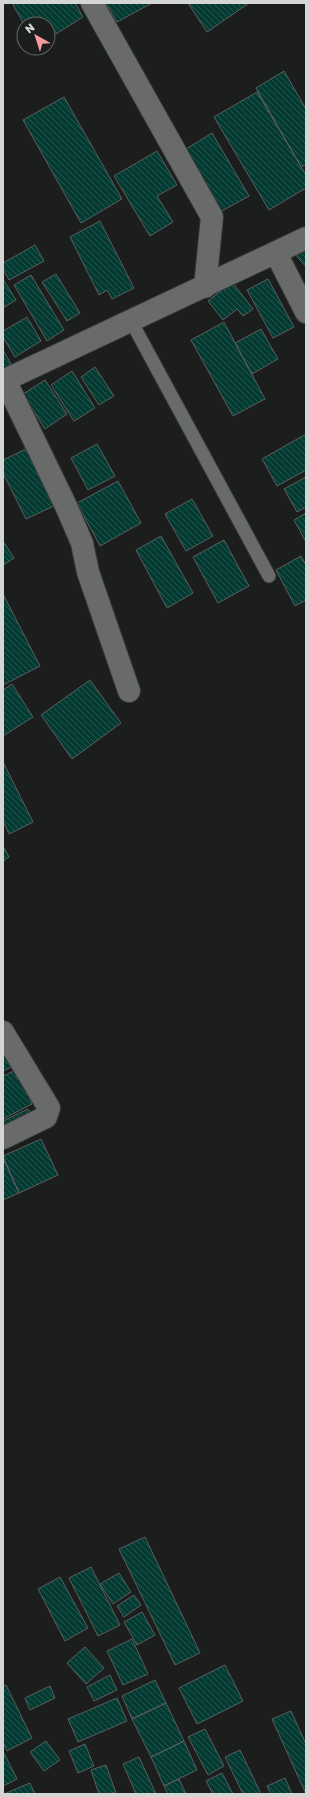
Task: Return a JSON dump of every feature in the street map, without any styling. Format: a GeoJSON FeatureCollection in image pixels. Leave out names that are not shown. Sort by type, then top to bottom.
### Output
{"type":"FeatureCollection","features":[{"type":"Feature","properties":{"kind":"street"},"geometry":{"type":"LineString","coordinates":[[92,3],[212,217],[205,287]]}},
{"type":"Feature","properties":{"kind":"street"},"geometry":{"type":"LineString","coordinates":[[129,691],[88,572],[82,543],[66,506],[4,381],[306,238]]}},
{"type":"Feature","properties":{"kind":"street"},"geometry":{"type":"LineString","coordinates":[[276,253],[306,312]]}},
{"type":"Feature","properties":{"kind":"street"},"geometry":{"type":"LineString","coordinates":[[3,1032],[49,1108],[46,1117],[3,1138]]}},
{"type":"Feature","properties":{"kind":"lane"},"geometry":{"type":"LineString","coordinates":[[131,321],[269,576]]}},
{"type":"Feature","properties":{"kind":"building"},"geometry":{"type":"Polygon","coordinates":[[[16,3],[75,3],[83,17],[56,34],[56,16],[19,16],[13,5],[16,3]]]}},
{"type":"Feature","properties":{"kind":"building"},"geometry":{"type":"Polygon","coordinates":[[[106,3],[152,3],[117,22],[106,3]]]}},
{"type":"Feature","properties":{"kind":"building"},"geometry":{"type":"Polygon","coordinates":[[[188,3],[249,3],[207,32],[188,3]]]}},
{"type":"Feature","properties":{"kind":"building"},"geometry":{"type":"Polygon","coordinates":[[[284,71],[306,109],[306,164],[301,167],[256,88],[284,71]]]}},
{"type":"Feature","properties":{"kind":"building"},"geometry":{"type":"Polygon","coordinates":[[[257,92],[306,175],[306,188],[269,210],[214,117],[257,92]]]}},
{"type":"Feature","properties":{"kind":"building"},"geometry":{"type":"Polygon","coordinates":[[[64,97],[122,199],[81,223],[23,120],[64,97]]]}},
{"type":"Feature","properties":{"kind":"building"},"geometry":{"type":"Polygon","coordinates":[[[212,133],[249,196],[222,211],[186,149],[212,133]]]}},
{"type":"Feature","properties":{"kind":"building"},"geometry":{"type":"Polygon","coordinates":[[[157,151],[177,185],[157,196],[173,222],[150,236],[114,176],[157,151]]]}},
{"type":"Feature","properties":{"kind":"building"},"geometry":{"type":"Polygon","coordinates":[[[100,221],[134,288],[112,299],[107,290],[99,295],[70,237],[100,221]]]}},
{"type":"Feature","properties":{"kind":"building"},"geometry":{"type":"Polygon","coordinates":[[[35,245],[44,261],[9,280],[3,269],[3,263],[35,245]]]}},
{"type":"Feature","properties":{"kind":"building"},"geometry":{"type":"Polygon","coordinates":[[[306,245],[306,267],[295,254],[306,245]]]}},
{"type":"Feature","properties":{"kind":"building"},"geometry":{"type":"Polygon","coordinates":[[[56,274],[80,313],[67,321],[42,282],[56,274]]]}},
{"type":"Feature","properties":{"kind":"building"},"geometry":{"type":"Polygon","coordinates":[[[31,275],[64,330],[47,341],[14,285],[31,275]]]}},
{"type":"Feature","properties":{"kind":"building"},"geometry":{"type":"Polygon","coordinates":[[[3,279],[16,300],[3,308],[3,279]]]}},
{"type":"Feature","properties":{"kind":"building"},"geometry":{"type":"Polygon","coordinates":[[[268,279],[294,327],[273,338],[247,290],[268,279]]]}},
{"type":"Feature","properties":{"kind":"building"},"geometry":{"type":"Polygon","coordinates":[[[232,282],[253,309],[243,316],[237,309],[223,320],[208,301],[232,282]]]}},
{"type":"Feature","properties":{"kind":"building"},"geometry":{"type":"Polygon","coordinates":[[[27,317],[41,341],[15,357],[3,337],[3,331],[27,317]]]}},
{"type":"Feature","properties":{"kind":"building"},"geometry":{"type":"Polygon","coordinates":[[[224,322],[265,399],[233,416],[191,340],[224,322]]]}},
{"type":"Feature","properties":{"kind":"building"},"geometry":{"type":"Polygon","coordinates":[[[261,329],[278,359],[252,374],[235,343],[261,329]]]}},
{"type":"Feature","properties":{"kind":"building"},"geometry":{"type":"Polygon","coordinates":[[[3,350],[11,364],[3,369],[3,350]]]}},
{"type":"Feature","properties":{"kind":"building"},"geometry":{"type":"Polygon","coordinates":[[[95,367],[114,396],[99,405],[81,377],[95,367]]]}},
{"type":"Feature","properties":{"kind":"building"},"geometry":{"type":"Polygon","coordinates":[[[72,371],[95,408],[74,421],[51,385],[72,371]]]}},
{"type":"Feature","properties":{"kind":"building"},"geometry":{"type":"Polygon","coordinates":[[[45,380],[67,414],[45,429],[23,394],[45,380]]]}},
{"type":"Feature","properties":{"kind":"building"},"geometry":{"type":"Polygon","coordinates":[[[306,434],[306,470],[277,486],[262,459],[306,434]]]}},
{"type":"Feature","properties":{"kind":"building"},"geometry":{"type":"Polygon","coordinates":[[[97,444],[115,476],[88,490],[71,458],[97,444]]]}},
{"type":"Feature","properties":{"kind":"building"},"geometry":{"type":"Polygon","coordinates":[[[32,446],[60,503],[26,519],[3,473],[3,460],[32,446]]]}},
{"type":"Feature","properties":{"kind":"building"},"geometry":{"type":"Polygon","coordinates":[[[306,477],[306,507],[297,512],[284,489],[306,477]]]}},
{"type":"Feature","properties":{"kind":"building"},"geometry":{"type":"Polygon","coordinates":[[[118,481],[141,523],[100,546],[77,503],[118,481]]]}},
{"type":"Feature","properties":{"kind":"building"},"geometry":{"type":"Polygon","coordinates":[[[192,499],[213,536],[186,551],[165,514],[192,499]]]}},
{"type":"Feature","properties":{"kind":"building"},"geometry":{"type":"Polygon","coordinates":[[[306,513],[306,542],[294,520],[306,513]]]}},
{"type":"Feature","properties":{"kind":"building"},"geometry":{"type":"Polygon","coordinates":[[[161,536],[193,593],[167,608],[136,550],[161,536]]]}},
{"type":"Feature","properties":{"kind":"building"},"geometry":{"type":"Polygon","coordinates":[[[224,540],[249,586],[218,603],[193,557],[224,540]]]}},
{"type":"Feature","properties":{"kind":"building"},"geometry":{"type":"Polygon","coordinates":[[[3,541],[14,558],[3,565],[3,541]]]}},
{"type":"Feature","properties":{"kind":"building"},"geometry":{"type":"Polygon","coordinates":[[[301,556],[306,565],[306,600],[295,606],[276,570],[301,556]]]}},
{"type":"Feature","properties":{"kind":"building"},"geometry":{"type":"Polygon","coordinates":[[[3,594],[40,666],[3,685],[3,594]]]}},
{"type":"Feature","properties":{"kind":"building"},"geometry":{"type":"Polygon","coordinates":[[[90,680],[121,723],[72,759],[41,715],[90,680]]]}},
{"type":"Feature","properties":{"kind":"building"},"geometry":{"type":"Polygon","coordinates":[[[12,684],[33,717],[3,736],[3,690],[12,684]]]}},
{"type":"Feature","properties":{"kind":"building"},"geometry":{"type":"Polygon","coordinates":[[[3,762],[33,822],[9,834],[3,821],[3,762]]]}},
{"type":"Feature","properties":{"kind":"building"},"geometry":{"type":"Polygon","coordinates":[[[3,846],[9,857],[3,861],[3,846]]]}},
{"type":"Feature","properties":{"kind":"building"},"geometry":{"type":"Polygon","coordinates":[[[3,1052],[11,1067],[3,1071],[3,1052]]]}},
{"type":"Feature","properties":{"kind":"building"},"geometry":{"type":"Polygon","coordinates":[[[16,1070],[32,1104],[3,1119],[3,1076],[16,1070]]]}},
{"type":"Feature","properties":{"kind":"building"},"geometry":{"type":"Polygon","coordinates":[[[28,1109],[33,1118],[3,1132],[3,1121],[28,1109]]]}},
{"type":"Feature","properties":{"kind":"building"},"geometry":{"type":"Polygon","coordinates":[[[41,1139],[58,1175],[19,1193],[3,1156],[41,1139]]]}},
{"type":"Feature","properties":{"kind":"building"},"geometry":{"type":"Polygon","coordinates":[[[3,1158],[19,1193],[3,1200],[3,1158]]]}},
{"type":"Feature","properties":{"kind":"building"},"geometry":{"type":"Polygon","coordinates":[[[145,1537],[200,1653],[175,1665],[119,1549],[145,1537]]]}},
{"type":"Feature","properties":{"kind":"building"},"geometry":{"type":"Polygon","coordinates":[[[91,1567],[120,1625],[98,1636],[69,1578],[91,1567]]]}},
{"type":"Feature","properties":{"kind":"building"},"geometry":{"type":"Polygon","coordinates":[[[119,1573],[131,1592],[113,1604],[100,1584],[119,1573]]]}},
{"type":"Feature","properties":{"kind":"building"},"geometry":{"type":"Polygon","coordinates":[[[60,1577],[88,1628],[65,1641],[38,1589],[60,1577]]]}},
{"type":"Feature","properties":{"kind":"building"},"geometry":{"type":"Polygon","coordinates":[[[134,1595],[141,1605],[124,1617],[117,1606],[134,1595]]]}},
{"type":"Feature","properties":{"kind":"building"},"geometry":{"type":"Polygon","coordinates":[[[142,1612],[155,1635],[137,1645],[124,1622],[142,1612]]]}},
{"type":"Feature","properties":{"kind":"building"},"geometry":{"type":"Polygon","coordinates":[[[132,1639],[148,1674],[123,1685],[107,1651],[132,1639]]]}},
{"type":"Feature","properties":{"kind":"building"},"geometry":{"type":"Polygon","coordinates":[[[85,1647],[104,1668],[86,1684],[67,1663],[85,1647]]]}},
{"type":"Feature","properties":{"kind":"building"},"geometry":{"type":"Polygon","coordinates":[[[225,1665],[243,1701],[197,1724],[179,1688],[225,1665]]]}},
{"type":"Feature","properties":{"kind":"building"},"geometry":{"type":"Polygon","coordinates":[[[110,1675],[117,1690],[94,1701],[87,1687],[110,1675]]]}},
{"type":"Feature","properties":{"kind":"building"},"geometry":{"type":"Polygon","coordinates":[[[155,1680],[166,1703],[132,1719],[122,1696],[155,1680]]]}},
{"type":"Feature","properties":{"kind":"building"},"geometry":{"type":"Polygon","coordinates":[[[6,1685],[32,1738],[7,1751],[3,1743],[3,1686],[6,1685]]]}},
{"type":"Feature","properties":{"kind":"building"},"geometry":{"type":"Polygon","coordinates":[[[50,1686],[55,1698],[30,1710],[25,1698],[50,1686]]]}},
{"type":"Feature","properties":{"kind":"building"},"geometry":{"type":"Polygon","coordinates":[[[117,1698],[127,1721],[78,1742],[68,1719],[117,1698]]]}},
{"type":"Feature","properties":{"kind":"building"},"geometry":{"type":"Polygon","coordinates":[[[166,1703],[184,1741],[151,1757],[132,1719],[166,1703]]]}},
{"type":"Feature","properties":{"kind":"building"},"geometry":{"type":"Polygon","coordinates":[[[291,1711],[306,1744],[306,1794],[272,1719],[291,1711]]]}},
{"type":"Feature","properties":{"kind":"building"},"geometry":{"type":"Polygon","coordinates":[[[205,1729],[224,1766],[208,1775],[188,1737],[205,1729]]]}},
{"type":"Feature","properties":{"kind":"building"},"geometry":{"type":"Polygon","coordinates":[[[46,1741],[60,1760],[44,1771],[30,1752],[46,1741]]]}},
{"type":"Feature","properties":{"kind":"building"},"geometry":{"type":"Polygon","coordinates":[[[184,1741],[197,1770],[164,1786],[151,1757],[184,1741]]]}},
{"type":"Feature","properties":{"kind":"building"},"geometry":{"type":"Polygon","coordinates":[[[85,1744],[94,1766],[78,1773],[69,1751],[85,1744]]]}},
{"type":"Feature","properties":{"kind":"building"},"geometry":{"type":"Polygon","coordinates":[[[240,1750],[261,1794],[243,1794],[225,1757],[240,1750]]]}},
{"type":"Feature","properties":{"kind":"building"},"geometry":{"type":"Polygon","coordinates":[[[3,1751],[17,1779],[3,1786],[3,1751]]]}},
{"type":"Feature","properties":{"kind":"building"},"geometry":{"type":"Polygon","coordinates":[[[139,1757],[156,1794],[136,1794],[123,1764],[139,1757]]]}},
{"type":"Feature","properties":{"kind":"building"},"geometry":{"type":"Polygon","coordinates":[[[106,1765],[116,1793],[99,1794],[91,1770],[106,1765]]]}},
{"type":"Feature","properties":{"kind":"building"},"geometry":{"type":"Polygon","coordinates":[[[222,1773],[233,1794],[213,1794],[206,1781],[222,1773]]]}},
{"type":"Feature","properties":{"kind":"building"},"geometry":{"type":"Polygon","coordinates":[[[285,1778],[292,1794],[271,1794],[267,1786],[285,1778]]]}},
{"type":"Feature","properties":{"kind":"building"},"geometry":{"type":"Polygon","coordinates":[[[179,1779],[186,1794],[168,1794],[164,1786],[179,1779]]]}},
{"type":"Feature","properties":{"kind":"building"},"geometry":{"type":"Polygon","coordinates":[[[30,1783],[35,1794],[4,1794],[30,1783]]]}}]}
